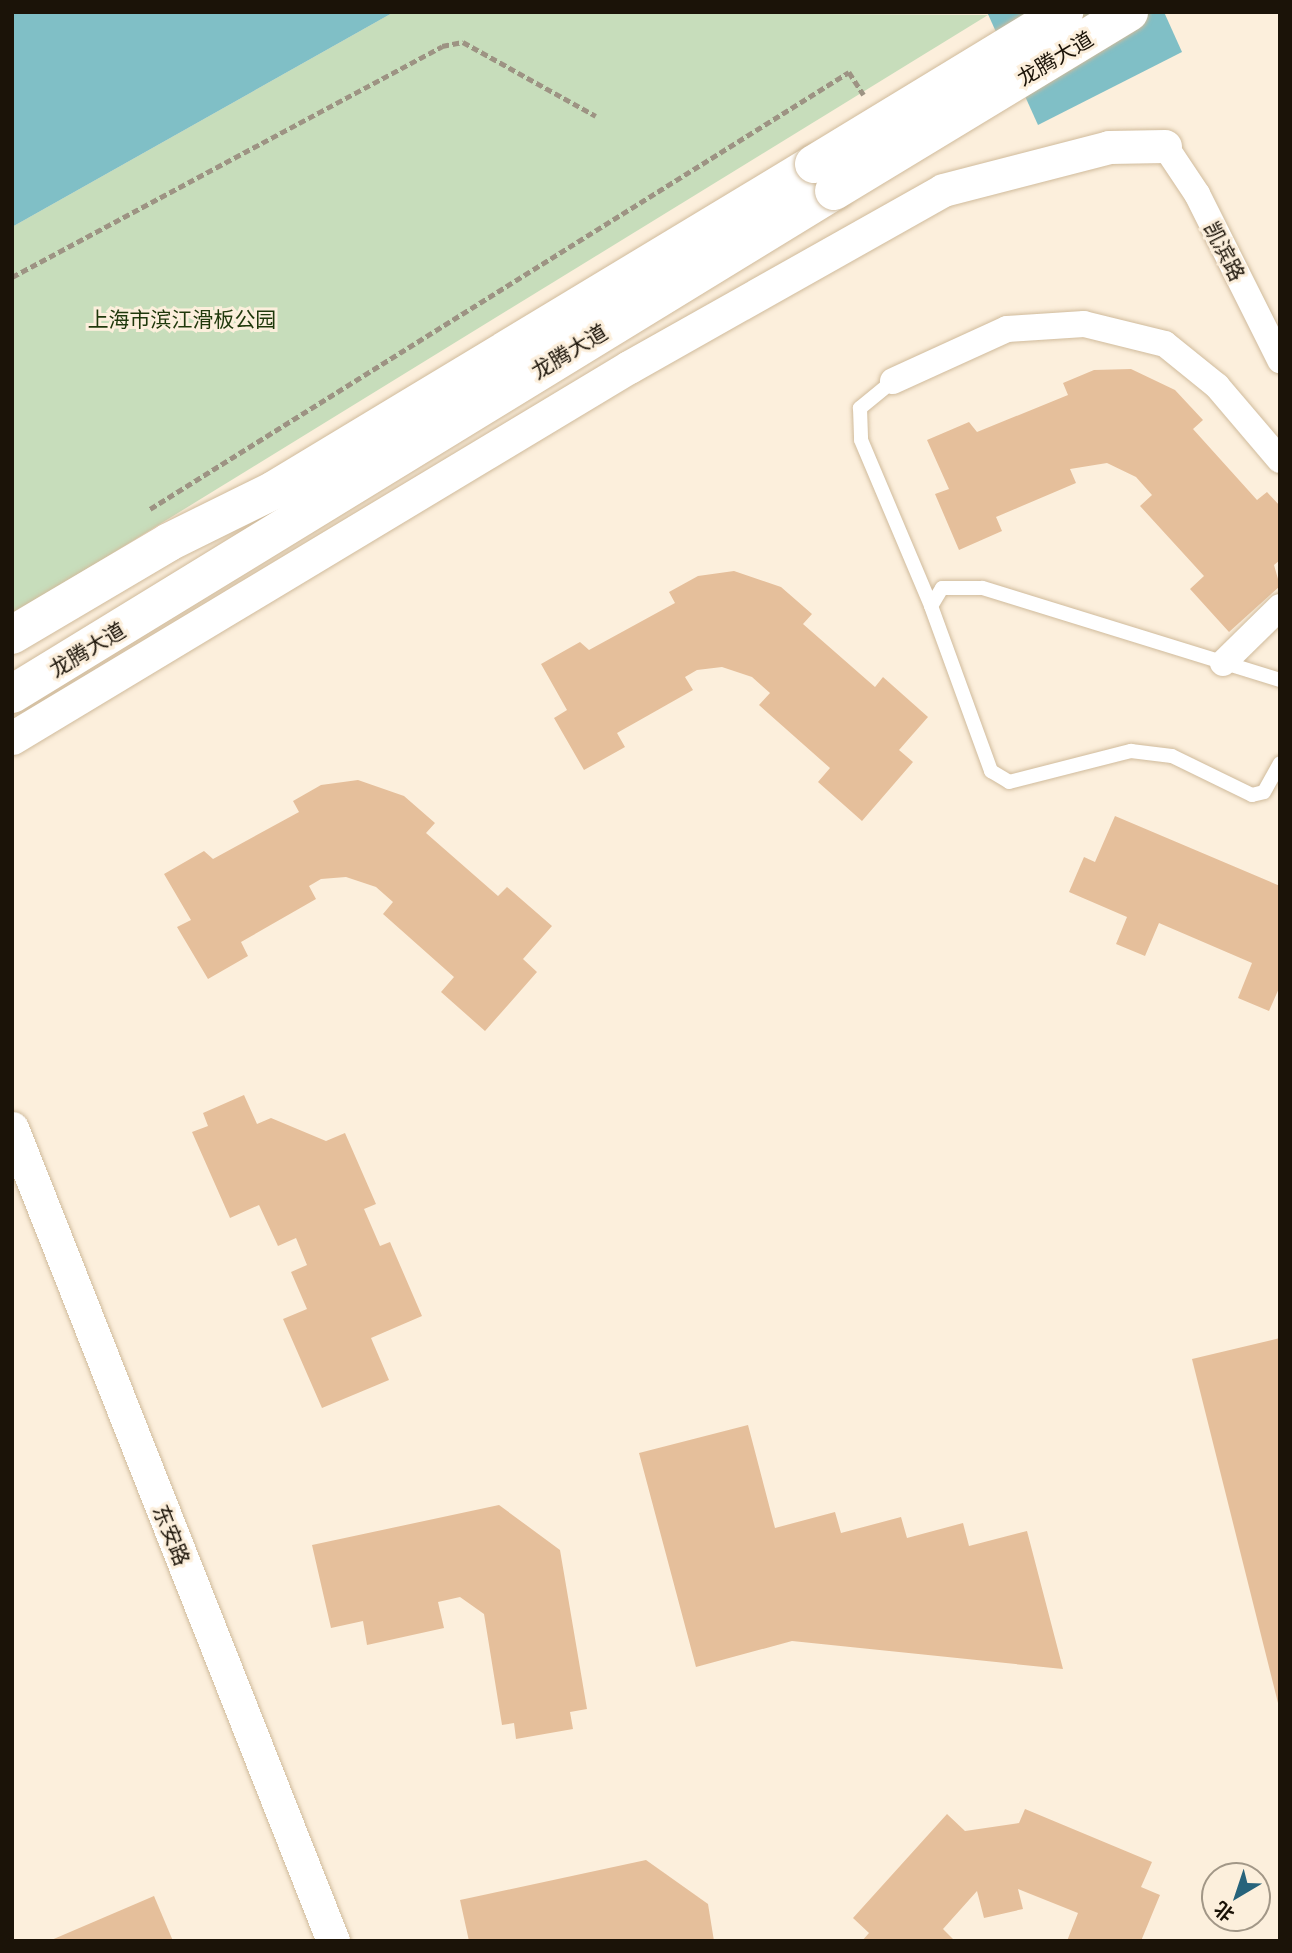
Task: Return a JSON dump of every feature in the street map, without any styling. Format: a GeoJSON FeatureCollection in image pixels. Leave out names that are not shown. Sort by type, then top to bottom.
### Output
{"type":"FeatureCollection","features":[{"type":"Feature","properties":{"kind":"main road","name":"龙腾大道"},"geometry":{"type":"LineString","coordinates":[[12,694],[377,448],[1064,12]]}},
{"type":"Feature","properties":{"kind":"main road","name":"龙腾大道"},"geometry":{"type":"LineString","coordinates":[[12,635],[377,448],[1129,12]]}},
{"type":"Feature","properties":{"kind":"street","name":"凯滨路"},"geometry":{"type":"LineString","coordinates":[[1165,146],[1197,194],[1280,360]]}},
{"type":"Feature","properties":{"kind":"street"},"geometry":{"type":"LineString","coordinates":[[12,738],[629,367],[943,190],[1109,147],[1165,146]]}},
{"type":"Feature","properties":{"kind":"street"},"geometry":{"type":"LineString","coordinates":[[893,381],[1007,329],[1084,324],[1165,344],[1217,386],[1280,460]]}},
{"type":"Feature","properties":{"kind":"street"},"geometry":{"type":"LineString","coordinates":[[1223,663],[1280,607]]}},
{"type":"Feature","properties":{"kind":"street","name":"东安路"},"geometry":{"type":"LineString","coordinates":[[12,1128],[333,1941]]}},
{"type":"Feature","properties":{"kind":"lane"},"geometry":{"type":"LineString","coordinates":[[893,381],[860,408],[861,440],[931,606],[991,771],[1009,782],[1131,751],[1172,756],[1252,796],[1264,792],[1280,763]]}},
{"type":"Feature","properties":{"kind":"lane"},"geometry":{"type":"LineString","coordinates":[[931,606],[942,587],[982,589],[1280,680]]}},
{"type":"Feature","properties":{"kind":"path"},"geometry":{"type":"LineString","coordinates":[[12,277],[442,46],[463,42],[596,116]]}},
{"type":"Feature","properties":{"kind":"path"},"geometry":{"type":"LineString","coordinates":[[138,516],[849,72],[870,103]]}},
{"type":"Feature","properties":{"kind":"green space","name":"上海市滨江滑板公园"},"geometry":{"type":"Polygon","coordinates":[[[394,12],[988,15],[12,615],[12,227],[394,12]]]}},
{"type":"Feature","properties":{"kind":"water"},"geometry":{"type":"Polygon","coordinates":[[[12,12],[394,12],[12,227],[12,12]]]}},
{"type":"Feature","properties":{"kind":"water"},"geometry":{"type":"Polygon","coordinates":[[[987,12],[1164,12],[1182,52],[1038,125],[987,12]]]}},
{"type":"Feature","properties":{"kind":"building"},"geometry":{"type":"Polygon","coordinates":[[[1131,369],[1175,390],[1203,420],[1193,429],[1257,500],[1267,492],[1280,506],[1280,560],[1274,565],[1280,586],[1229,632],[1190,589],[1204,576],[1140,506],[1152,495],[1136,477],[1107,463],[1070,469],[1076,483],[996,517],[1002,531],[959,550],[935,494],[949,489],[927,440],[969,422],[977,432],[1068,395],[1063,383],[1094,370],[1131,369]]]}},
{"type":"Feature","properties":{"kind":"building"},"geometry":{"type":"Polygon","coordinates":[[[734,571],[781,587],[812,614],[803,624],[875,687],[883,677],[928,717],[899,750],[913,762],[862,821],[818,782],[830,768],[759,705],[770,693],[752,677],[722,667],[697,670],[685,677],[693,690],[617,733],[625,747],[584,770],[554,718],[567,710],[541,664],[580,642],[589,650],[675,603],[669,592],[698,576],[734,571]]]}},
{"type":"Feature","properties":{"kind":"building"},"geometry":{"type":"Polygon","coordinates":[[[358,780],[404,796],[435,823],[426,833],[498,896],[507,887],[552,926],[523,959],[537,972],[485,1031],[441,992],[454,977],[383,914],[393,902],[376,887],[346,877],[321,879],[309,886],[316,899],[241,942],[248,956],[208,979],[177,927],[191,920],[164,874],[204,851],[213,859],[299,812],[293,801],[321,785],[358,780]]]}},
{"type":"Feature","properties":{"kind":"building"},"geometry":{"type":"Polygon","coordinates":[[[1115,816],[1280,886],[1280,986],[1269,1011],[1238,998],[1252,963],[1159,923],[1145,956],[1116,944],[1127,917],[1069,892],[1084,857],[1095,862],[1115,816]]]}},
{"type":"Feature","properties":{"kind":"building"},"geometry":{"type":"Polygon","coordinates":[[[244,1095],[257,1124],[271,1118],[326,1141],[345,1133],[376,1204],[364,1209],[380,1246],[390,1242],[422,1316],[371,1338],[389,1380],[322,1408],[283,1319],[307,1309],[291,1272],[307,1265],[296,1238],[278,1246],[259,1205],[230,1218],[192,1132],[208,1126],[203,1113],[244,1095]]]}},
{"type":"Feature","properties":{"kind":"building"},"geometry":{"type":"Polygon","coordinates":[[[1280,1338],[1280,1707],[1279,1707],[1192,1359],[1280,1338]]]}},
{"type":"Feature","properties":{"kind":"building"},"geometry":{"type":"Polygon","coordinates":[[[748,1425],[775,1528],[835,1512],[841,1533],[901,1517],[907,1538],[963,1523],[969,1546],[1027,1531],[1063,1669],[792,1641],[696,1667],[639,1453],[748,1425]]]}},
{"type":"Feature","properties":{"kind":"building"},"geometry":{"type":"Polygon","coordinates":[[[499,1505],[560,1550],[587,1709],[570,1712],[573,1729],[516,1739],[514,1723],[502,1725],[484,1614],[460,1597],[438,1602],[444,1628],[367,1645],[363,1621],[331,1628],[312,1545],[499,1505]]]}},
{"type":"Feature","properties":{"kind":"building"},"geometry":{"type":"Polygon","coordinates":[[[1025,1809],[1152,1862],[1141,1887],[1160,1895],[1141,1941],[1067,1941],[1078,1913],[1018,1889],[1023,1909],[984,1918],[977,1891],[943,1929],[955,1941],[862,1941],[869,1933],[853,1918],[947,1814],[965,1831],[1019,1823],[1025,1809]]]}},
{"type":"Feature","properties":{"kind":"building"},"geometry":{"type":"Polygon","coordinates":[[[646,1860],[708,1904],[714,1941],[469,1941],[460,1900],[646,1860]]]}},
{"type":"Feature","properties":{"kind":"building"},"geometry":{"type":"Polygon","coordinates":[[[154,1896],[173,1941],[49,1941],[154,1896]]]}}]}
